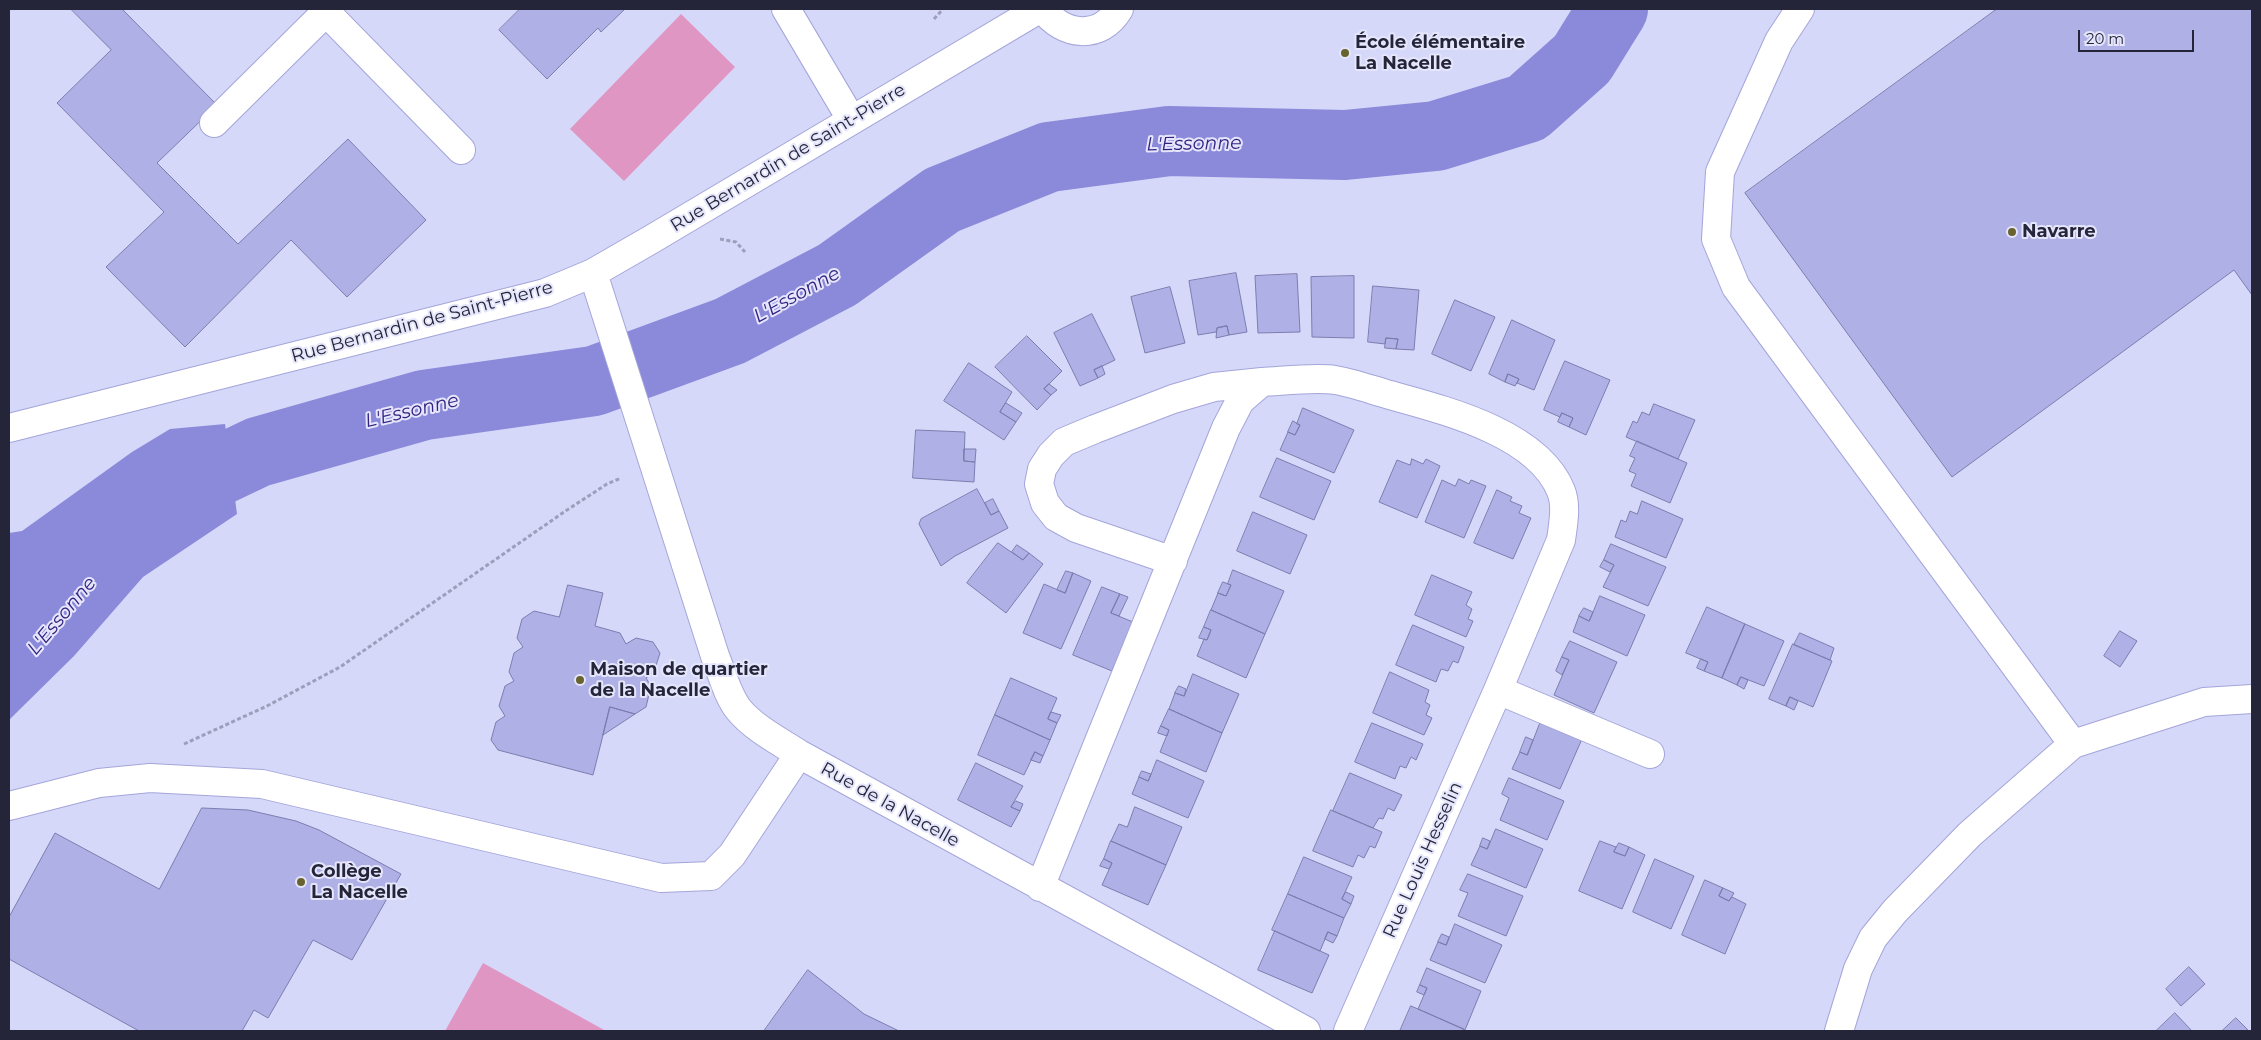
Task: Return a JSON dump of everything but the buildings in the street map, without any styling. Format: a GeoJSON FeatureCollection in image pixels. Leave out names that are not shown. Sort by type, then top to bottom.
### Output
{"type":"FeatureCollection","features":[{"type":"Feature","properties":{"kind":"street"},"geometry":{"type":"LineString","coordinates":[[786,9],[851,119]]}},
{"type":"Feature","properties":{"kind":"street","name":"Rue Bernardin de Saint-Pierre"},"geometry":{"type":"LineString","coordinates":[[9,428],[545,293],[593,273],[652,240],[851,119],[960,57],[1039,9]]}},
{"type":"Feature","properties":{"kind":"street"},"geometry":{"type":"LineString","coordinates":[[1042,9],[1050,19],[1062,27],[1076,31],[1091,30],[1105,25],[1120,9]]}},
{"type":"Feature","properties":{"kind":"street"},"geometry":{"type":"LineString","coordinates":[[1800,9],[1778,41],[1720,172],[1716,239],[1736,287],[2073,744]]}},
{"type":"Feature","properties":{"kind":"street"},"geometry":{"type":"LineString","coordinates":[[214,123],[325,10],[461,150]]}},
{"type":"Feature","properties":{"kind":"street","name":"Rue de la Nacelle"},"geometry":{"type":"LineString","coordinates":[[593,273],[728,692],[738,709],[751,722],[799,754],[1306,1031]]}},
{"type":"Feature","properties":{"kind":"street","name":"Rue Louis Hesselin"},"geometry":{"type":"LineString","coordinates":[[1173,561],[1076,528],[1056,517],[1045,503],[1039,484],[1042,469],[1051,455],[1064,442],[1173,399],[1214,387],[1262,382],[1334,380],[1432,407],[1492,428],[1526,450],[1547,468],[1561,492],[1564,517],[1561,540],[1498,690],[1348,1031]]}},
{"type":"Feature","properties":{"kind":"street"},"geometry":{"type":"LineString","coordinates":[[1040,887],[1226,428],[1240,401],[1262,382]]}},
{"type":"Feature","properties":{"kind":"street"},"geometry":{"type":"LineString","coordinates":[[1498,690],[1650,754]]}},
{"type":"Feature","properties":{"kind":"street"},"geometry":{"type":"LineString","coordinates":[[1839,1031],[1858,969],[1873,938],[1895,911],[1970,834],[2073,744],[2204,702],[2252,699]]}},
{"type":"Feature","properties":{"kind":"street"},"geometry":{"type":"LineString","coordinates":[[9,806],[99,783],[150,778],[262,784],[661,878],[711,876],[732,855],[799,754]]}},
{"type":"Feature","properties":{"kind":"path"},"geometry":{"type":"LineString","coordinates":[[934,19],[943,9]]}},
{"type":"Feature","properties":{"kind":"path"},"geometry":{"type":"LineString","coordinates":[[150,778],[169,751],[267,706],[340,667],[575,505],[607,484],[623,477]]}},
{"type":"Feature","properties":{"kind":"shaded area"},"geometry":{"type":"Polygon","coordinates":[[[681,14],[735,67],[624,181],[570,129],[681,14]]]}},
{"type":"Feature","properties":{"kind":"shaded area"},"geometry":{"type":"Polygon","coordinates":[[[483,963],[606,1031],[445,1031],[483,963]]]}},
{"type":"Feature","properties":{"kind":"water"},"geometry":{"type":"Polygon","coordinates":[[[225,424],[237,514],[143,577],[74,656],[9,720],[9,533],[22,531],[132,452],[170,429],[225,424]]]}},
{"type":"Feature","properties":{"kind":"waterway","name":"L'Essonne"},"geometry":{"type":"LineString","coordinates":[[150,516],[178,490],[258,452],[424,405],[594,381],[730,331],[837,275],[942,200],[1049,157],[1169,141],[1345,145],[1436,136],[1527,108],[1582,59],[1613,9]]}},
{"type":"Feature","properties":{"kind":"place","name":"École élémentaire La Nacelle"},"geometry":{"type":"Point","coordinates":[1345,53]}},
{"type":"Feature","properties":{"kind":"place","name":"Navarre"},"geometry":{"type":"Point","coordinates":[2012,232]}},
{"type":"Feature","properties":{"kind":"place","name":"Maison de quartier de la Nacelle"},"geometry":{"type":"Point","coordinates":[580,680]}},
{"type":"Feature","properties":{"kind":"place","name":"Collège La Nacelle"},"geometry":{"type":"Point","coordinates":[301,882]}}]}
